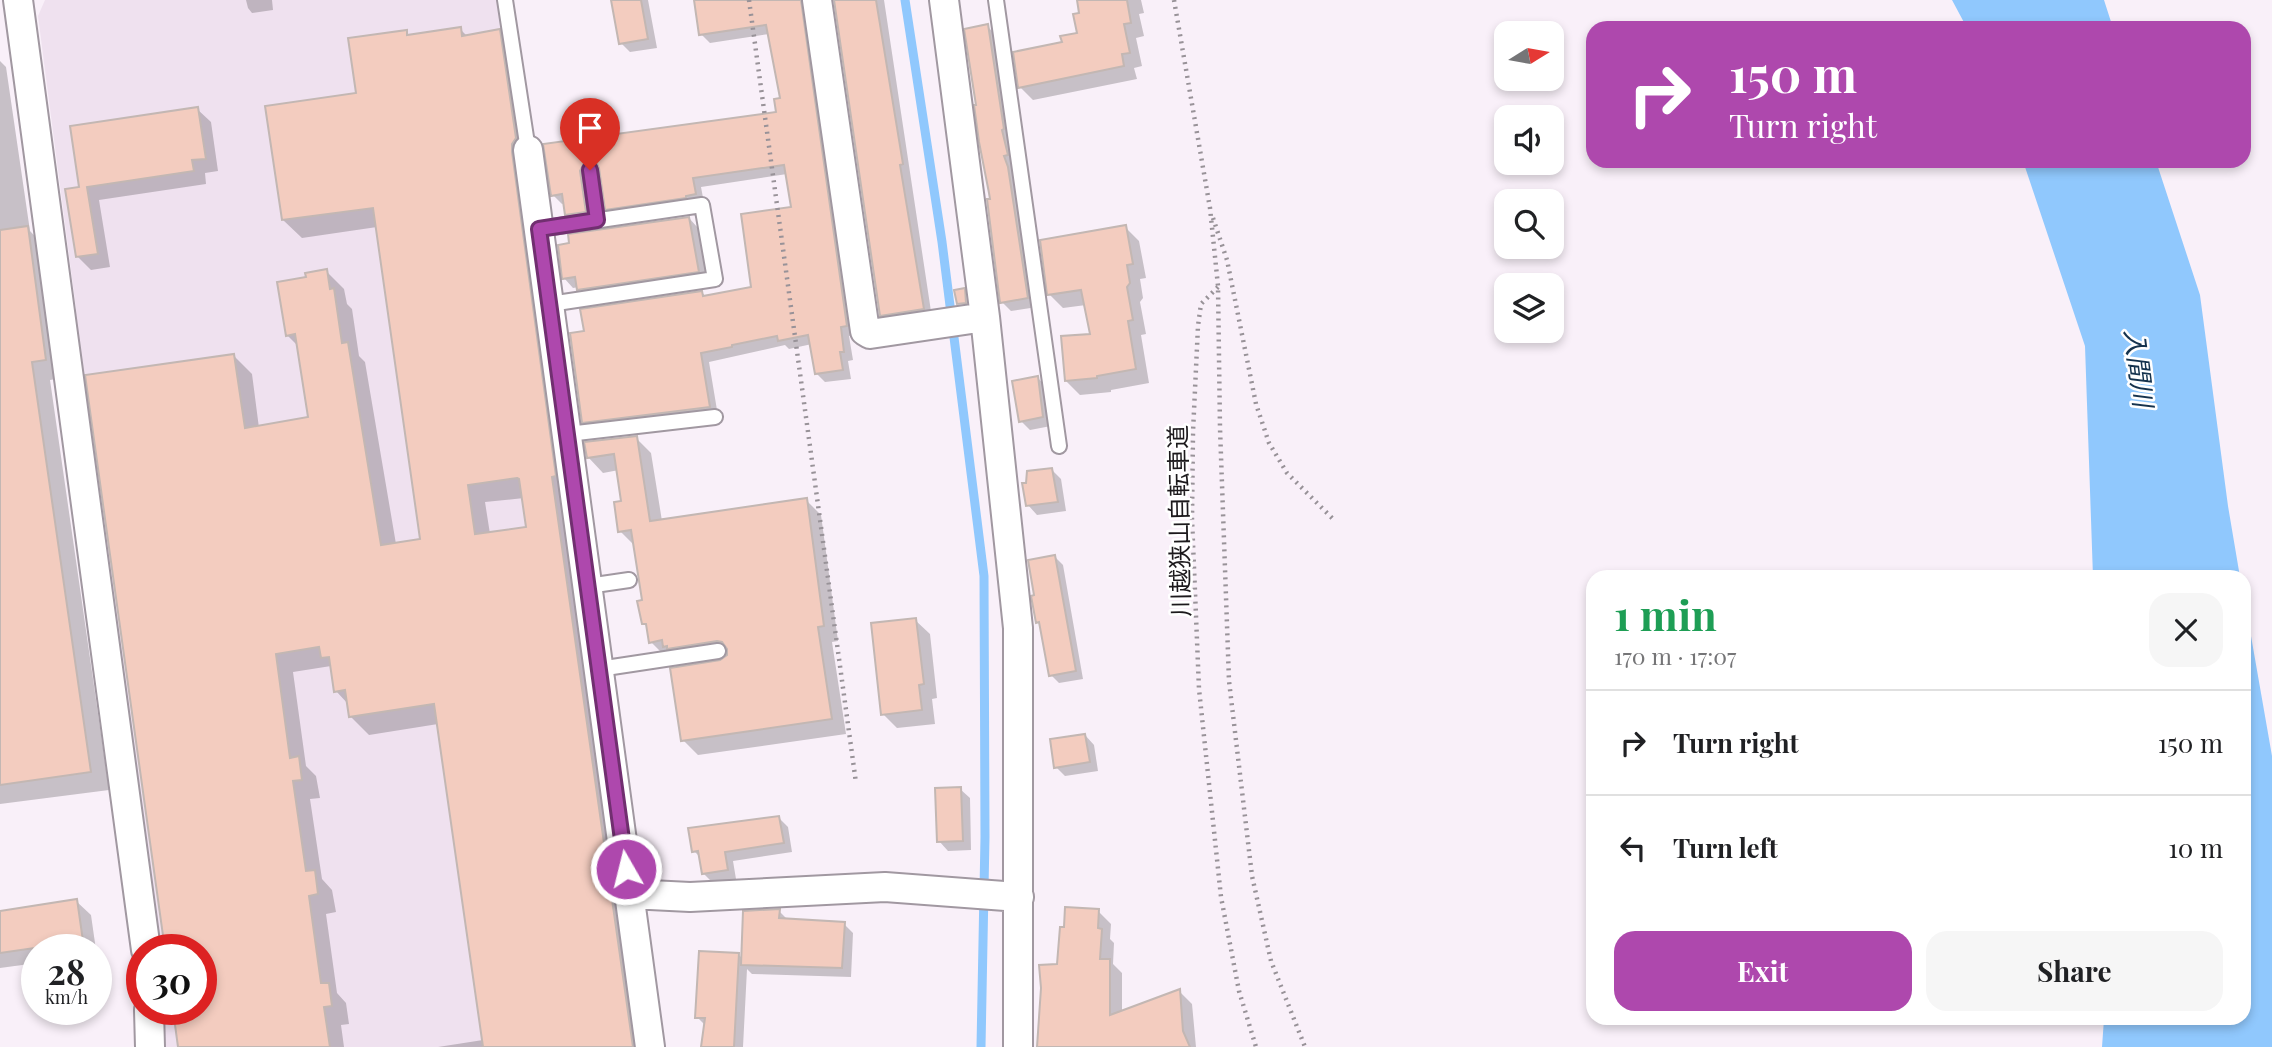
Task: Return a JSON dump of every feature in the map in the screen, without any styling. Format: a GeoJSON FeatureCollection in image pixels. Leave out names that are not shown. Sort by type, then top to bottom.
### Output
{"type":"FeatureCollection","features":[{"type":"Feature","properties":{"kind":"street"},"geometry":{"type":"LineString","coordinates":[[18,0],[144,934]]}},
{"type":"Feature","properties":{"kind":"street"},"geometry":{"type":"LineString","coordinates":[[817,0],[865,331],[870,334],[985,317]]}},
{"type":"Feature","properties":{"kind":"street"},"geometry":{"type":"LineString","coordinates":[[944,0],[985,317],[1018,628],[1018,1047]]}},
{"type":"Feature","properties":{"kind":"street"},"geometry":{"type":"LineString","coordinates":[[528,150],[650,1047]]}},
{"type":"Feature","properties":{"kind":"street"},"geometry":{"type":"LineString","coordinates":[[630,894],[690,897],[885,887],[1019,897]]}},
{"type":"Feature","properties":{"kind":"street"},"geometry":{"type":"LineString","coordinates":[[149,1025],[150,1047]]}},
{"type":"Feature","properties":{"kind":"lane"},"geometry":{"type":"LineString","coordinates":[[505,0],[528,150]]}},
{"type":"Feature","properties":{"kind":"lane"},"geometry":{"type":"LineString","coordinates":[[996,0],[1059,446]]}},
{"type":"Feature","properties":{"kind":"lane"},"geometry":{"type":"LineString","coordinates":[[590,170],[597,220]]}},
{"type":"Feature","properties":{"kind":"lane"},"geometry":{"type":"LineString","coordinates":[[539,229],[702,205],[715,279],[550,304]]}},
{"type":"Feature","properties":{"kind":"lane"},"geometry":{"type":"LineString","coordinates":[[568,434],[715,416]]}},
{"type":"Feature","properties":{"kind":"lane"},"geometry":{"type":"LineString","coordinates":[[588,586],[629,580]]}},
{"type":"Feature","properties":{"kind":"lane"},"geometry":{"type":"LineString","coordinates":[[599,669],[718,651]]}},
{"type":"Feature","properties":{"kind":"path"},"geometry":{"type":"LineString","coordinates":[[749,0],[856,783]]}},
{"type":"Feature","properties":{"kind":"path"},"geometry":{"type":"LineString","coordinates":[[1174,0],[1210,208],[1218,286],[1229,681],[1252,876],[1271,961],[1305,1047]]}},
{"type":"Feature","properties":{"kind":"path"},"geometry":{"type":"LineString","coordinates":[[1210,208],[1227,260],[1255,404],[1269,443],[1287,473],[1335,521]]}},
{"type":"Feature","properties":{"kind":"path","name":"川越狭山自転車道"},"geometry":{"type":"LineString","coordinates":[[1218,286],[1202,304],[1198,326],[1192,519],[1199,689],[1221,897],[1239,991],[1256,1047]]}},
{"type":"Feature","properties":{"kind":"shaded area"},"geometry":{"type":"Polygon","coordinates":[[[45,0],[498,0],[531,218],[641,1047],[159,1047],[159,1025],[217,1025],[217,934],[157,934],[70,311],[76,309],[38,16],[45,0]]]}},
{"type":"Feature","properties":{"kind":"water"},"geometry":{"type":"Polygon","coordinates":[[[1952,0],[2104,0],[2111,21],[1963,21],[1952,0]]]}},
{"type":"Feature","properties":{"kind":"water","name":"入間川"},"geometry":{"type":"Polygon","coordinates":[[[2025,168],[2158,168],[2200,295],[2239,570],[2093,570],[2085,346],[2025,168]]]}},
{"type":"Feature","properties":{"kind":"water"},"geometry":{"type":"Polygon","coordinates":[[[2251,636],[2272,756],[2272,1047],[2102,1047],[2104,1025],[2251,1025],[2251,636]]]}},
{"type":"Feature","properties":{"kind":"building"},"geometry":{"type":"Polygon","coordinates":[[[611,0],[641,0],[648,39],[619,44],[611,0]]]}},
{"type":"Feature","properties":{"kind":"building"},"geometry":{"type":"Polygon","coordinates":[[[694,0],[801,0],[847,326],[841,327],[844,352],[840,352],[843,370],[815,374],[808,335],[778,341],[777,336],[732,345],[701,353],[710,407],[582,423],[570,333],[584,331],[580,309],[702,291],[703,296],[751,287],[741,214],[791,207],[784,165],[693,178],[696,194],[686,198],[605,210],[599,168],[589,160],[580,171],[586,212],[565,215],[562,194],[551,196],[543,144],[776,112],[774,99],[780,98],[766,25],[699,35],[694,0]]]}},
{"type":"Feature","properties":{"kind":"building"},"geometry":{"type":"Polygon","coordinates":[[[834,0],[876,0],[924,309],[880,316],[834,0]]]}},
{"type":"Feature","properties":{"kind":"building"},"geometry":{"type":"Polygon","coordinates":[[[1077,0],[1127,0],[1131,23],[1124,24],[1130,53],[1122,54],[1124,66],[1018,88],[1013,52],[1062,42],[1060,36],[1077,33],[1073,14],[1079,13],[1077,0]]]}},
{"type":"Feature","properties":{"kind":"building"},"geometry":{"type":"Polygon","coordinates":[[[988,24],[1004,129],[1002,130],[1008,155],[1004,156],[1008,167],[1028,298],[1000,303],[987,199],[990,199],[979,142],[964,29],[988,24]]]}},
{"type":"Feature","properties":{"kind":"building"},"geometry":{"type":"Polygon","coordinates":[[[461,27],[462,36],[500,29],[516,138],[512,144],[512,152],[556,476],[552,477],[633,1047],[483,1047],[434,704],[349,717],[345,690],[334,692],[329,657],[321,658],[319,647],[276,654],[290,758],[299,756],[302,780],[293,781],[306,871],[315,870],[318,894],[309,896],[321,983],[329,983],[332,1006],[324,1007],[330,1047],[178,1047],[175,1025],[217,1025],[217,934],[163,934],[85,375],[234,354],[245,428],[308,417],[295,334],[286,336],[277,282],[306,277],[305,273],[327,269],[330,289],[334,288],[342,343],[348,342],[381,545],[420,539],[373,208],[282,220],[265,106],[356,93],[348,38],[407,30],[407,35],[461,27]],[[519,479],[468,485],[475,534],[526,527],[519,479]]]}},
{"type":"Feature","properties":{"kind":"building"},"geometry":{"type":"Polygon","coordinates":[[[198,107],[206,159],[192,160],[194,171],[87,187],[98,254],[76,257],[65,189],[79,187],[70,126],[198,107]]]}},
{"type":"Feature","properties":{"kind":"building"},"geometry":{"type":"Polygon","coordinates":[[[689,217],[699,272],[577,290],[575,277],[562,279],[558,245],[569,243],[568,234],[689,217]]]}},
{"type":"Feature","properties":{"kind":"building"},"geometry":{"type":"Polygon","coordinates":[[[1126,225],[1133,264],[1127,265],[1130,283],[1127,287],[1133,320],[1128,321],[1136,369],[1097,378],[1065,381],[1061,336],[1090,334],[1081,290],[1047,295],[1040,240],[1126,225]]]}},
{"type":"Feature","properties":{"kind":"building"},"geometry":{"type":"Polygon","coordinates":[[[28,226],[46,360],[32,362],[91,772],[0,785],[0,230],[28,226]]]}},
{"type":"Feature","properties":{"kind":"building"},"geometry":{"type":"Polygon","coordinates":[[[965,288],[966,303],[957,304],[954,290],[965,288]]]}},
{"type":"Feature","properties":{"kind":"building"},"geometry":{"type":"Polygon","coordinates":[[[1038,376],[1043,417],[1019,422],[1012,381],[1038,376]]]}},
{"type":"Feature","properties":{"kind":"building"},"geometry":{"type":"Polygon","coordinates":[[[637,436],[650,521],[807,498],[824,626],[818,627],[832,719],[681,741],[670,668],[720,660],[727,655],[727,649],[722,642],[717,641],[667,649],[667,646],[663,647],[662,640],[649,643],[646,624],[642,624],[637,601],[642,600],[631,530],[618,532],[614,502],[621,501],[614,454],[587,458],[584,442],[637,436]]]}},
{"type":"Feature","properties":{"kind":"building"},"geometry":{"type":"Polygon","coordinates":[[[1052,468],[1058,502],[1026,506],[1022,483],[1026,483],[1027,471],[1052,468]]]}},
{"type":"Feature","properties":{"kind":"building"},"geometry":{"type":"Polygon","coordinates":[[[1055,555],[1076,671],[1049,676],[1031,596],[1034,595],[1028,560],[1055,555]]]}},
{"type":"Feature","properties":{"kind":"building"},"geometry":{"type":"Polygon","coordinates":[[[916,618],[924,684],[919,685],[922,710],[881,715],[871,623],[916,618]]]}},
{"type":"Feature","properties":{"kind":"building"},"geometry":{"type":"Polygon","coordinates":[[[1085,734],[1090,762],[1054,768],[1050,739],[1085,734]]]}},
{"type":"Feature","properties":{"kind":"building"},"geometry":{"type":"Polygon","coordinates":[[[961,787],[963,841],[937,842],[935,788],[961,787]]]}},
{"type":"Feature","properties":{"kind":"building"},"geometry":{"type":"Polygon","coordinates":[[[779,816],[784,843],[725,852],[728,870],[702,874],[698,851],[692,852],[688,828],[779,816]]]}},
{"type":"Feature","properties":{"kind":"building"},"geometry":{"type":"Polygon","coordinates":[[[77,899],[82,934],[21,934],[21,950],[0,953],[0,911],[77,899]]]}},
{"type":"Feature","properties":{"kind":"building"},"geometry":{"type":"Polygon","coordinates":[[[1065,907],[1099,909],[1098,928],[1102,929],[1100,959],[1110,959],[1110,1015],[1180,989],[1183,1031],[1190,1047],[1037,1047],[1041,988],[1039,965],[1057,964],[1060,927],[1064,927],[1065,907]]]}},
{"type":"Feature","properties":{"kind":"building"},"geometry":{"type":"Polygon","coordinates":[[[780,909],[779,918],[845,922],[842,968],[741,965],[743,911],[780,909]]]}},
{"type":"Feature","properties":{"kind":"building"},"geometry":{"type":"Polygon","coordinates":[[[699,951],[739,953],[734,1047],[701,1047],[705,1018],[695,1018],[699,951]]]}},
{"type":"Feature","properties":{"kind":"waterway"},"geometry":{"type":"LineString","coordinates":[[905,0],[942,242],[984,576],[985,837],[981,1047]]}},
{"type":"Feature","properties":{"kind":"route"},"geometry":{"type":"LineString","coordinates":[[590,170],[597,220],[539,229],[626,869]]}}]}
